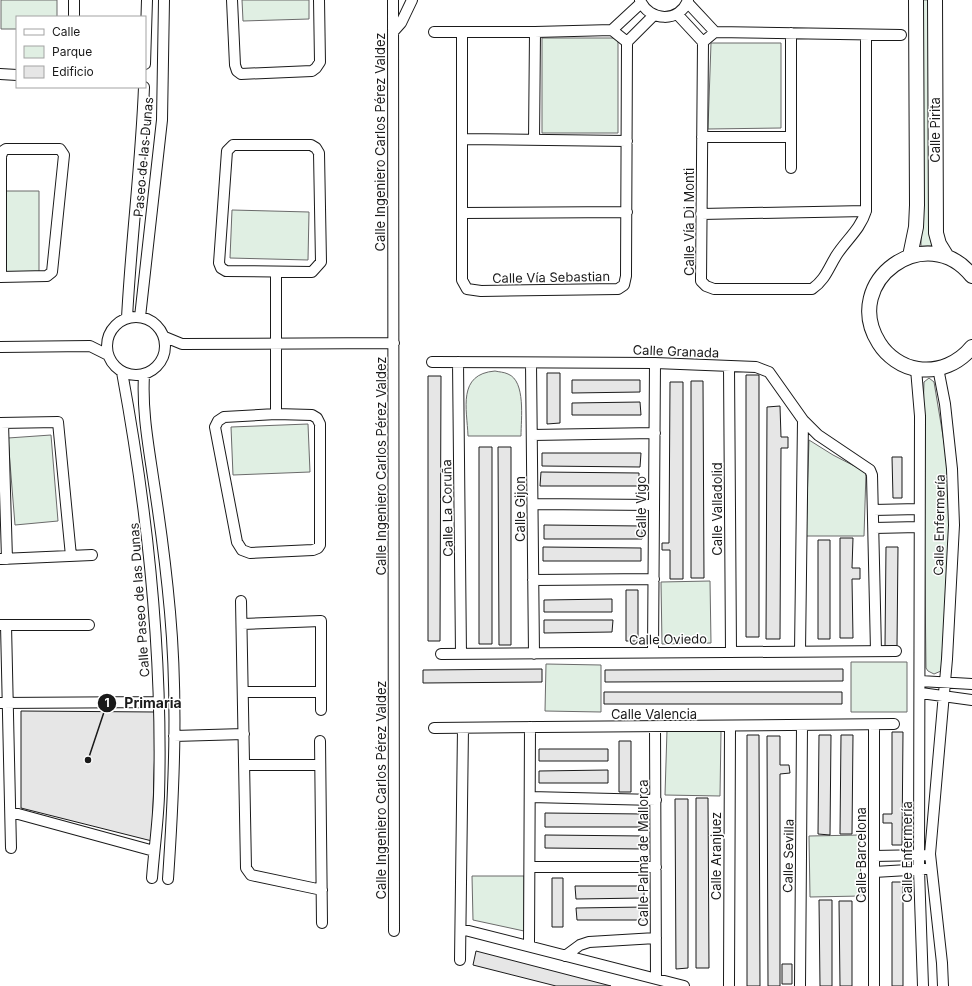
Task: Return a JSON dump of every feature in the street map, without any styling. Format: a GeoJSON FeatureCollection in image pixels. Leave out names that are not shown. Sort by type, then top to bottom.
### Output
{"type":"FeatureCollection","features":[{"type":"Feature","properties":{"kind":"street"},"geometry":{"type":"LineString","coordinates":[[74,0],[74,16]]}},
{"type":"Feature","properties":{"kind":"street"},"geometry":{"type":"LineString","coordinates":[[146,32],[147,0]]}},
{"type":"Feature","properties":{"kind":"street","name":"Paseo de las Dunas"},"geometry":{"type":"LineString","coordinates":[[140,317],[162,120],[164,0]]}},
{"type":"Feature","properties":{"kind":"street"},"geometry":{"type":"LineString","coordinates":[[232,0],[235,65],[237,71],[241,74],[312,71],[316,68],[320,62],[319,0]]}},
{"type":"Feature","properties":{"kind":"street","name":"Calle Ingeniero Carlos Pérez Valdez"},"geometry":{"type":"LineString","coordinates":[[393,0],[394,931]]}},
{"type":"Feature","properties":{"kind":"street"},"geometry":{"type":"LineString","coordinates":[[393,32],[405,17],[412,0]]}},
{"type":"Feature","properties":{"kind":"street","name":"Calle Pirita"},"geometry":{"type":"LineString","coordinates":[[910,256],[916,226],[917,205],[916,0]]}},
{"type":"Feature","properties":{"kind":"street","name":"Calle Pirita"},"geometry":{"type":"LineString","coordinates":[[935,0],[936,233],[939,244],[947,257]]}},
{"type":"Feature","properties":{"kind":"street"},"geometry":{"type":"LineString","coordinates":[[612,30],[641,1],[648,12],[661,17],[677,14],[687,1],[715,32]]}},
{"type":"Feature","properties":{"kind":"street"},"geometry":{"type":"LineString","coordinates":[[677,14],[703,42],[715,32],[901,35]]}},
{"type":"Feature","properties":{"kind":"street"},"geometry":{"type":"LineString","coordinates":[[434,32],[612,30],[627,42],[654,15]]}},
{"type":"Feature","properties":{"kind":"street","name":"Calle Vía Sebastian"},"geometry":{"type":"LineString","coordinates":[[462,32],[462,280],[467,289],[481,291],[618,289],[624,285],[626,276],[627,42]]}},
{"type":"Feature","properties":{"kind":"street"},"geometry":{"type":"LineString","coordinates":[[534,140],[535,32]]}},
{"type":"Feature","properties":{"kind":"street"},"geometry":{"type":"LineString","coordinates":[[791,33],[791,168]]}},
{"type":"Feature","properties":{"kind":"street","name":"Calle Vía Di Monti"},"geometry":{"type":"LineString","coordinates":[[703,42],[701,281],[706,286],[714,289],[812,289],[826,276],[836,256],[858,229],[866,212],[866,35]]}},
{"type":"Feature","properties":{"kind":"street"},"geometry":{"type":"LineString","coordinates":[[0,74],[16,75]]}},
{"type":"Feature","properties":{"kind":"street","name":"Paseo de las Dunas"},"geometry":{"type":"LineString","coordinates":[[127,318],[144,88]]}},
{"type":"Feature","properties":{"kind":"street"},"geometry":{"type":"LineString","coordinates":[[702,137],[791,137]]}},
{"type":"Feature","properties":{"kind":"street"},"geometry":{"type":"LineString","coordinates":[[462,139],[627,141]]}},
{"type":"Feature","properties":{"kind":"street"},"geometry":{"type":"LineString","coordinates":[[233,145],[311,145],[316,148],[319,153],[321,262],[312,272],[276,272],[226,271],[221,268],[219,263],[227,151],[233,145]]}},
{"type":"Feature","properties":{"kind":"street"},"geometry":{"type":"LineString","coordinates":[[6,149],[60,149],[64,156],[52,272],[50,275],[0,277],[1,156],[3,151],[6,149]]}},
{"type":"Feature","properties":{"kind":"street"},"geometry":{"type":"LineString","coordinates":[[462,213],[626,212]]}},
{"type":"Feature","properties":{"kind":"street"},"geometry":{"type":"LineString","coordinates":[[701,214],[866,212]]}},
{"type":"Feature","properties":{"kind":"street"},"geometry":{"type":"LineString","coordinates":[[972,276],[958,263],[947,257],[928,253],[910,256],[892,264],[879,278],[871,296],[869,315],[873,334],[883,350],[898,362],[916,369],[938,368],[959,359],[972,347]]}},
{"type":"Feature","properties":{"kind":"street"},"geometry":{"type":"LineString","coordinates":[[276,272],[276,414]]}},
{"type":"Feature","properties":{"kind":"street"},"geometry":{"type":"LineString","coordinates":[[165,354],[164,337],[155,323],[140,317],[127,318],[113,328],[107,342],[108,355],[111,362],[122,372],[133,376],[144,375],[157,367],[165,354],[182,344]]}},
{"type":"Feature","properties":{"kind":"street"},"geometry":{"type":"LineString","coordinates":[[90,346],[109,335]]}},
{"type":"Feature","properties":{"kind":"street"},"geometry":{"type":"LineString","coordinates":[[164,337],[182,344],[394,343]]}},
{"type":"Feature","properties":{"kind":"street"},"geometry":{"type":"LineString","coordinates":[[0,347],[90,346],[108,355]]}},
{"type":"Feature","properties":{"kind":"street","name":"Calle Granada"},"geometry":{"type":"LineString","coordinates":[[432,362],[655,362],[756,367],[764,369],[769,372],[803,420],[818,435],[870,470],[872,475],[873,510]]}},
{"type":"Feature","properties":{"kind":"street","name":"Calle La Coruña"},"geometry":{"type":"LineString","coordinates":[[458,362],[461,654]]}},
{"type":"Feature","properties":{"kind":"street","name":"Calle Vigo"},"geometry":{"type":"LineString","coordinates":[[653,652],[655,362]]}},
{"type":"Feature","properties":{"kind":"street","name":"Calle Gijon"},"geometry":{"type":"LineString","coordinates":[[531,363],[534,654]]}},
{"type":"Feature","properties":{"kind":"street","name":"Calle Valladolid"},"geometry":{"type":"LineString","coordinates":[[729,366],[731,651]]}},
{"type":"Feature","properties":{"kind":"street","name":"Calle Enfermería"},"geometry":{"type":"LineString","coordinates":[[938,368],[945,404],[952,469],[954,525],[944,696],[930,854],[941,944],[943,986]]}},
{"type":"Feature","properties":{"kind":"street","name":"Calle Enfermería"},"geometry":{"type":"LineString","coordinates":[[916,369],[920,416],[919,527],[921,693],[919,870],[923,986]]}},
{"type":"Feature","properties":{"kind":"street","name":"Calle Paseo de las Dunas"},"geometry":{"type":"LineString","coordinates":[[122,372],[142,486],[153,585],[158,657],[159,798],[152,878]]}},
{"type":"Feature","properties":{"kind":"street","name":"Calle Paseo de las Dunas"},"geometry":{"type":"LineString","coordinates":[[144,375],[143,405],[160,526],[170,613],[173,656],[174,801],[168,878]]}},
{"type":"Feature","properties":{"kind":"street"},"geometry":{"type":"LineString","coordinates":[[276,414],[312,415],[318,418],[320,424],[320,545],[318,548],[313,550],[250,553],[242,550],[237,542],[215,427],[218,421],[224,417],[276,414]]}},
{"type":"Feature","properties":{"kind":"street"},"geometry":{"type":"LineString","coordinates":[[800,651],[803,420]]}},
{"type":"Feature","properties":{"kind":"street"},"geometry":{"type":"LineString","coordinates":[[71,556],[58,422],[2,423],[4,559],[71,556],[92,555]]}},
{"type":"Feature","properties":{"kind":"street"},"geometry":{"type":"LineString","coordinates":[[532,435],[655,433]]}},
{"type":"Feature","properties":{"kind":"street"},"geometry":{"type":"LineString","coordinates":[[532,504],[654,505]]}},
{"type":"Feature","properties":{"kind":"street"},"geometry":{"type":"LineString","coordinates":[[876,651],[873,510],[919,509]]}},
{"type":"Feature","properties":{"kind":"street"},"geometry":{"type":"LineString","coordinates":[[874,528],[919,527]]}},
{"type":"Feature","properties":{"kind":"street"},"geometry":{"type":"LineString","coordinates":[[533,580],[654,579]]}},
{"type":"Feature","properties":{"kind":"street"},"geometry":{"type":"LineString","coordinates":[[241,601],[246,868],[248,873],[322,890]]}},
{"type":"Feature","properties":{"kind":"street"},"geometry":{"type":"LineString","coordinates":[[242,624],[321,621],[321,710]]}},
{"type":"Feature","properties":{"kind":"street"},"geometry":{"type":"LineString","coordinates":[[11,848],[11,812],[4,703],[3,625],[89,625]]}},
{"type":"Feature","properties":{"kind":"street","name":"Calle Oviedo"},"geometry":{"type":"LineString","coordinates":[[441,654],[896,651]]}},
{"type":"Feature","properties":{"kind":"street"},"geometry":{"type":"LineString","coordinates":[[158,657],[173,656]]}},
{"type":"Feature","properties":{"kind":"street"},"geometry":{"type":"LineString","coordinates":[[920,681],[972,684]]}},
{"type":"Feature","properties":{"kind":"street"},"geometry":{"type":"LineString","coordinates":[[243,692],[321,692]]}},
{"type":"Feature","properties":{"kind":"street"},"geometry":{"type":"LineString","coordinates":[[921,693],[972,700]]}},
{"type":"Feature","properties":{"kind":"street"},"geometry":{"type":"LineString","coordinates":[[4,703],[159,702]]}},
{"type":"Feature","properties":{"kind":"street","name":"Calle Valencia"},"geometry":{"type":"LineString","coordinates":[[434,728],[730,727],[894,724]]}},
{"type":"Feature","properties":{"kind":"street","name":"Calle Barcelona"},"geometry":{"type":"LineString","coordinates":[[874,725],[874,986]]}},
{"type":"Feature","properties":{"kind":"street","name":"Calle Sevilla"},"geometry":{"type":"LineString","coordinates":[[800,986],[802,726]]}},
{"type":"Feature","properties":{"kind":"street"},"geometry":{"type":"LineString","coordinates":[[529,946],[530,727]]}},
{"type":"Feature","properties":{"kind":"street","name":"Calle Palma de Mallorca"},"geometry":{"type":"LineString","coordinates":[[655,727],[656,979]]}},
{"type":"Feature","properties":{"kind":"street","name":"Calle Aranjuez"},"geometry":{"type":"LineString","coordinates":[[729,986],[730,727]]}},
{"type":"Feature","properties":{"kind":"street"},"geometry":{"type":"LineString","coordinates":[[460,960],[463,728]]}},
{"type":"Feature","properties":{"kind":"street"},"geometry":{"type":"LineString","coordinates":[[174,736],[244,734]]}},
{"type":"Feature","properties":{"kind":"street"},"geometry":{"type":"LineString","coordinates":[[320,741],[322,923]]}},
{"type":"Feature","properties":{"kind":"street"},"geometry":{"type":"LineString","coordinates":[[244,765],[320,765]]}},
{"type":"Feature","properties":{"kind":"street"},"geometry":{"type":"LineString","coordinates":[[530,797],[656,800]]}},
{"type":"Feature","properties":{"kind":"street"},"geometry":{"type":"LineString","coordinates":[[159,798],[174,801]]}},
{"type":"Feature","properties":{"kind":"street"},"geometry":{"type":"LineString","coordinates":[[11,812],[154,851]]}},
{"type":"Feature","properties":{"kind":"street"},"geometry":{"type":"LineString","coordinates":[[874,856],[919,856],[930,854]]}},
{"type":"Feature","properties":{"kind":"street"},"geometry":{"type":"LineString","coordinates":[[530,867],[656,867]]}},
{"type":"Feature","properties":{"kind":"street"},"geometry":{"type":"LineString","coordinates":[[874,872],[931,868]]}},
{"type":"Feature","properties":{"kind":"street"},"geometry":{"type":"LineString","coordinates":[[461,929],[684,986]]}},
{"type":"Feature","properties":{"kind":"street"},"geometry":{"type":"LineString","coordinates":[[565,956],[580,945],[589,942],[656,938]]}},
{"type":"Feature","properties":{"kind":"green space"},"geometry":{"type":"Polygon","coordinates":[[[1,0],[57,0],[57,16],[16,16],[16,29],[1,29],[1,0]]]}},
{"type":"Feature","properties":{"kind":"green space"},"geometry":{"type":"Polygon","coordinates":[[[242,0],[309,0],[309,19],[243,21],[242,0]]]}},
{"type":"Feature","properties":{"kind":"green space"},"geometry":{"type":"Polygon","coordinates":[[[920,0],[931,0],[932,246],[921,246],[920,0]]]}},
{"type":"Feature","properties":{"kind":"green space"},"geometry":{"type":"Polygon","coordinates":[[[542,38],[618,38],[618,133],[542,133],[542,38]]]}},
{"type":"Feature","properties":{"kind":"green space"},"geometry":{"type":"Polygon","coordinates":[[[711,43],[781,43],[781,128],[708,129],[711,43]]]}},
{"type":"Feature","properties":{"kind":"green space"},"geometry":{"type":"Polygon","coordinates":[[[6,191],[39,191],[39,272],[5,274],[6,191]]]}},
{"type":"Feature","properties":{"kind":"green space"},"geometry":{"type":"Polygon","coordinates":[[[232,210],[309,212],[308,260],[230,258],[232,210]]]}},
{"type":"Feature","properties":{"kind":"green space"},"geometry":{"type":"Polygon","coordinates":[[[495,371],[508,374],[514,378],[518,384],[522,411],[521,436],[468,436],[466,404],[469,386],[475,379],[483,374],[495,371]]]}},
{"type":"Feature","properties":{"kind":"green space"},"geometry":{"type":"Polygon","coordinates":[[[929,378],[934,382],[947,460],[951,517],[941,671],[934,674],[926,668],[923,416],[924,382],[929,378]]]}},
{"type":"Feature","properties":{"kind":"green space"},"geometry":{"type":"Polygon","coordinates":[[[308,424],[310,472],[233,475],[231,427],[308,424]]]}},
{"type":"Feature","properties":{"kind":"green space"},"geometry":{"type":"Polygon","coordinates":[[[51,435],[58,521],[15,525],[8,438],[51,435]]]}},
{"type":"Feature","properties":{"kind":"green space"},"geometry":{"type":"Polygon","coordinates":[[[809,440],[833,455],[866,472],[864,536],[806,536],[809,440]]]}},
{"type":"Feature","properties":{"kind":"green space"},"geometry":{"type":"Polygon","coordinates":[[[710,581],[711,643],[662,644],[661,582],[710,581]]]}},
{"type":"Feature","properties":{"kind":"green space"},"geometry":{"type":"Polygon","coordinates":[[[851,662],[907,662],[907,712],[851,712],[851,662]]]}},
{"type":"Feature","properties":{"kind":"green space"},"geometry":{"type":"Polygon","coordinates":[[[546,664],[601,665],[601,712],[545,711],[546,664]]]}},
{"type":"Feature","properties":{"kind":"green space"},"geometry":{"type":"Polygon","coordinates":[[[667,730],[721,731],[720,796],[665,795],[667,730]]]}},
{"type":"Feature","properties":{"kind":"green space"},"geometry":{"type":"Polygon","coordinates":[[[860,835],[861,896],[810,897],[809,836],[860,835]]]}},
{"type":"Feature","properties":{"kind":"green space"},"geometry":{"type":"Polygon","coordinates":[[[472,876],[524,876],[524,931],[473,920],[472,876]]]}},
{"type":"Feature","properties":{"kind":"building"},"geometry":{"type":"Polygon","coordinates":[[[547,373],[560,373],[560,423],[547,424],[547,373]]]}},
{"type":"Feature","properties":{"kind":"building"},"geometry":{"type":"Polygon","coordinates":[[[746,375],[759,375],[759,637],[746,637],[746,375]]]}},
{"type":"Feature","properties":{"kind":"building"},"geometry":{"type":"Polygon","coordinates":[[[428,376],[441,376],[440,641],[428,641],[428,376]]]}},
{"type":"Feature","properties":{"kind":"building"},"geometry":{"type":"Polygon","coordinates":[[[572,380],[640,380],[640,392],[572,393],[572,380]]]}},
{"type":"Feature","properties":{"kind":"building"},"geometry":{"type":"Polygon","coordinates":[[[691,381],[703,381],[704,578],[691,578],[691,381]]]}},
{"type":"Feature","properties":{"kind":"building"},"geometry":{"type":"Polygon","coordinates":[[[670,382],[683,382],[683,579],[670,579],[670,550],[662,550],[662,543],[669,543],[670,382]]]}},
{"type":"Feature","properties":{"kind":"building"},"geometry":{"type":"Polygon","coordinates":[[[640,402],[641,415],[572,415],[572,403],[640,402]]]}},
{"type":"Feature","properties":{"kind":"building"},"geometry":{"type":"Polygon","coordinates":[[[780,406],[781,437],[788,437],[788,448],[781,448],[780,639],[766,639],[767,407],[780,406]]]}},
{"type":"Feature","properties":{"kind":"building"},"geometry":{"type":"Polygon","coordinates":[[[479,447],[492,447],[492,644],[479,644],[479,447]]]}},
{"type":"Feature","properties":{"kind":"building"},"geometry":{"type":"Polygon","coordinates":[[[498,447],[511,447],[511,645],[499,645],[498,447]]]}},
{"type":"Feature","properties":{"kind":"building"},"geometry":{"type":"Polygon","coordinates":[[[542,453],[641,453],[640,467],[542,466],[542,453]]]}},
{"type":"Feature","properties":{"kind":"building"},"geometry":{"type":"Polygon","coordinates":[[[892,457],[902,457],[902,498],[893,498],[892,457]]]}},
{"type":"Feature","properties":{"kind":"building"},"geometry":{"type":"Polygon","coordinates":[[[541,472],[639,473],[639,486],[540,486],[541,472]]]}},
{"type":"Feature","properties":{"kind":"building"},"geometry":{"type":"Polygon","coordinates":[[[544,525],[642,526],[642,539],[544,539],[544,525]]]}},
{"type":"Feature","properties":{"kind":"building"},"geometry":{"type":"Polygon","coordinates":[[[840,538],[853,538],[852,568],[860,568],[860,579],[852,579],[853,638],[840,638],[840,538]]]}},
{"type":"Feature","properties":{"kind":"building"},"geometry":{"type":"Polygon","coordinates":[[[818,540],[830,540],[830,639],[818,639],[818,540]]]}},
{"type":"Feature","properties":{"kind":"building"},"geometry":{"type":"Polygon","coordinates":[[[543,547],[641,548],[641,561],[543,561],[543,547]]]}},
{"type":"Feature","properties":{"kind":"building"},"geometry":{"type":"Polygon","coordinates":[[[886,547],[898,547],[897,646],[885,646],[886,547]]]}},
{"type":"Feature","properties":{"kind":"building"},"geometry":{"type":"Polygon","coordinates":[[[626,590],[638,590],[638,641],[626,641],[626,590]]]}},
{"type":"Feature","properties":{"kind":"building"},"geometry":{"type":"Polygon","coordinates":[[[612,599],[612,612],[544,612],[544,600],[612,599]]]}},
{"type":"Feature","properties":{"kind":"building"},"geometry":{"type":"Polygon","coordinates":[[[544,620],[613,620],[612,632],[544,633],[544,620]]]}},
{"type":"Feature","properties":{"kind":"building"},"geometry":{"type":"Polygon","coordinates":[[[542,669],[542,682],[423,683],[423,670],[542,669]]]}},
{"type":"Feature","properties":{"kind":"building"},"geometry":{"type":"Polygon","coordinates":[[[843,669],[843,681],[605,682],[605,670],[843,669]]]}},
{"type":"Feature","properties":{"kind":"building"},"geometry":{"type":"Polygon","coordinates":[[[604,692],[842,692],[842,704],[604,704],[604,692]]]}},
{"type":"Feature","properties":{"kind":"building"},"geometry":{"type":"Polygon","coordinates":[[[21,711],[156,712],[152,841],[21,808],[21,711]]]}},
{"type":"Feature","properties":{"kind":"building"},"geometry":{"type":"Polygon","coordinates":[[[892,732],[903,732],[902,845],[892,845],[892,823],[883,823],[883,814],[892,814],[892,732]]]}},
{"type":"Feature","properties":{"kind":"building"},"geometry":{"type":"Polygon","coordinates":[[[747,735],[759,735],[760,986],[747,986],[747,735]]]}},
{"type":"Feature","properties":{"kind":"building"},"geometry":{"type":"Polygon","coordinates":[[[819,735],[831,735],[830,835],[818,834],[819,735]]]}},
{"type":"Feature","properties":{"kind":"building"},"geometry":{"type":"Polygon","coordinates":[[[841,735],[853,735],[852,834],[840,834],[841,735]]]}},
{"type":"Feature","properties":{"kind":"building"},"geometry":{"type":"Polygon","coordinates":[[[767,736],[780,736],[780,765],[789,765],[790,773],[780,774],[780,986],[768,986],[767,736]]]}},
{"type":"Feature","properties":{"kind":"building"},"geometry":{"type":"Polygon","coordinates":[[[619,741],[631,741],[631,792],[619,792],[619,741]]]}},
{"type":"Feature","properties":{"kind":"building"},"geometry":{"type":"Polygon","coordinates":[[[539,749],[608,749],[608,761],[539,761],[539,749]]]}},
{"type":"Feature","properties":{"kind":"building"},"geometry":{"type":"Polygon","coordinates":[[[608,770],[608,783],[539,783],[539,771],[608,770]]]}},
{"type":"Feature","properties":{"kind":"building"},"geometry":{"type":"Polygon","coordinates":[[[696,798],[708,798],[709,968],[696,968],[696,798]]]}},
{"type":"Feature","properties":{"kind":"building"},"geometry":{"type":"Polygon","coordinates":[[[675,799],[688,799],[688,968],[676,969],[675,799]]]}},
{"type":"Feature","properties":{"kind":"building"},"geometry":{"type":"Polygon","coordinates":[[[545,813],[644,814],[644,827],[545,827],[545,813]]]}},
{"type":"Feature","properties":{"kind":"building"},"geometry":{"type":"Polygon","coordinates":[[[545,835],[644,836],[644,849],[545,848],[545,835]]]}},
{"type":"Feature","properties":{"kind":"building"},"geometry":{"type":"Polygon","coordinates":[[[552,878],[563,878],[563,927],[552,927],[552,878]]]}},
{"type":"Feature","properties":{"kind":"building"},"geometry":{"type":"Polygon","coordinates":[[[892,882],[903,882],[903,986],[892,986],[892,882]]]}},
{"type":"Feature","properties":{"kind":"building"},"geometry":{"type":"Polygon","coordinates":[[[575,886],[644,886],[644,898],[576,899],[575,886]]]}},
{"type":"Feature","properties":{"kind":"building"},"geometry":{"type":"Polygon","coordinates":[[[819,900],[832,900],[832,986],[820,986],[819,900]]]}},
{"type":"Feature","properties":{"kind":"building"},"geometry":{"type":"Polygon","coordinates":[[[839,901],[852,901],[852,986],[840,986],[839,901]]]}},
{"type":"Feature","properties":{"kind":"building"},"geometry":{"type":"Polygon","coordinates":[[[645,907],[645,920],[577,920],[576,908],[645,907]]]}},
{"type":"Feature","properties":{"kind":"building"},"geometry":{"type":"Polygon","coordinates":[[[476,951],[611,986],[556,986],[473,965],[476,951]]]}},
{"type":"Feature","properties":{"kind":"building"},"geometry":{"type":"Polygon","coordinates":[[[782,964],[792,964],[792,984],[782,984],[782,964]]]}},
{"type":"Feature","properties":{"kind":"place","name":"Primaria"},"geometry":{"type":"Point","coordinates":[88,760]}}]}
